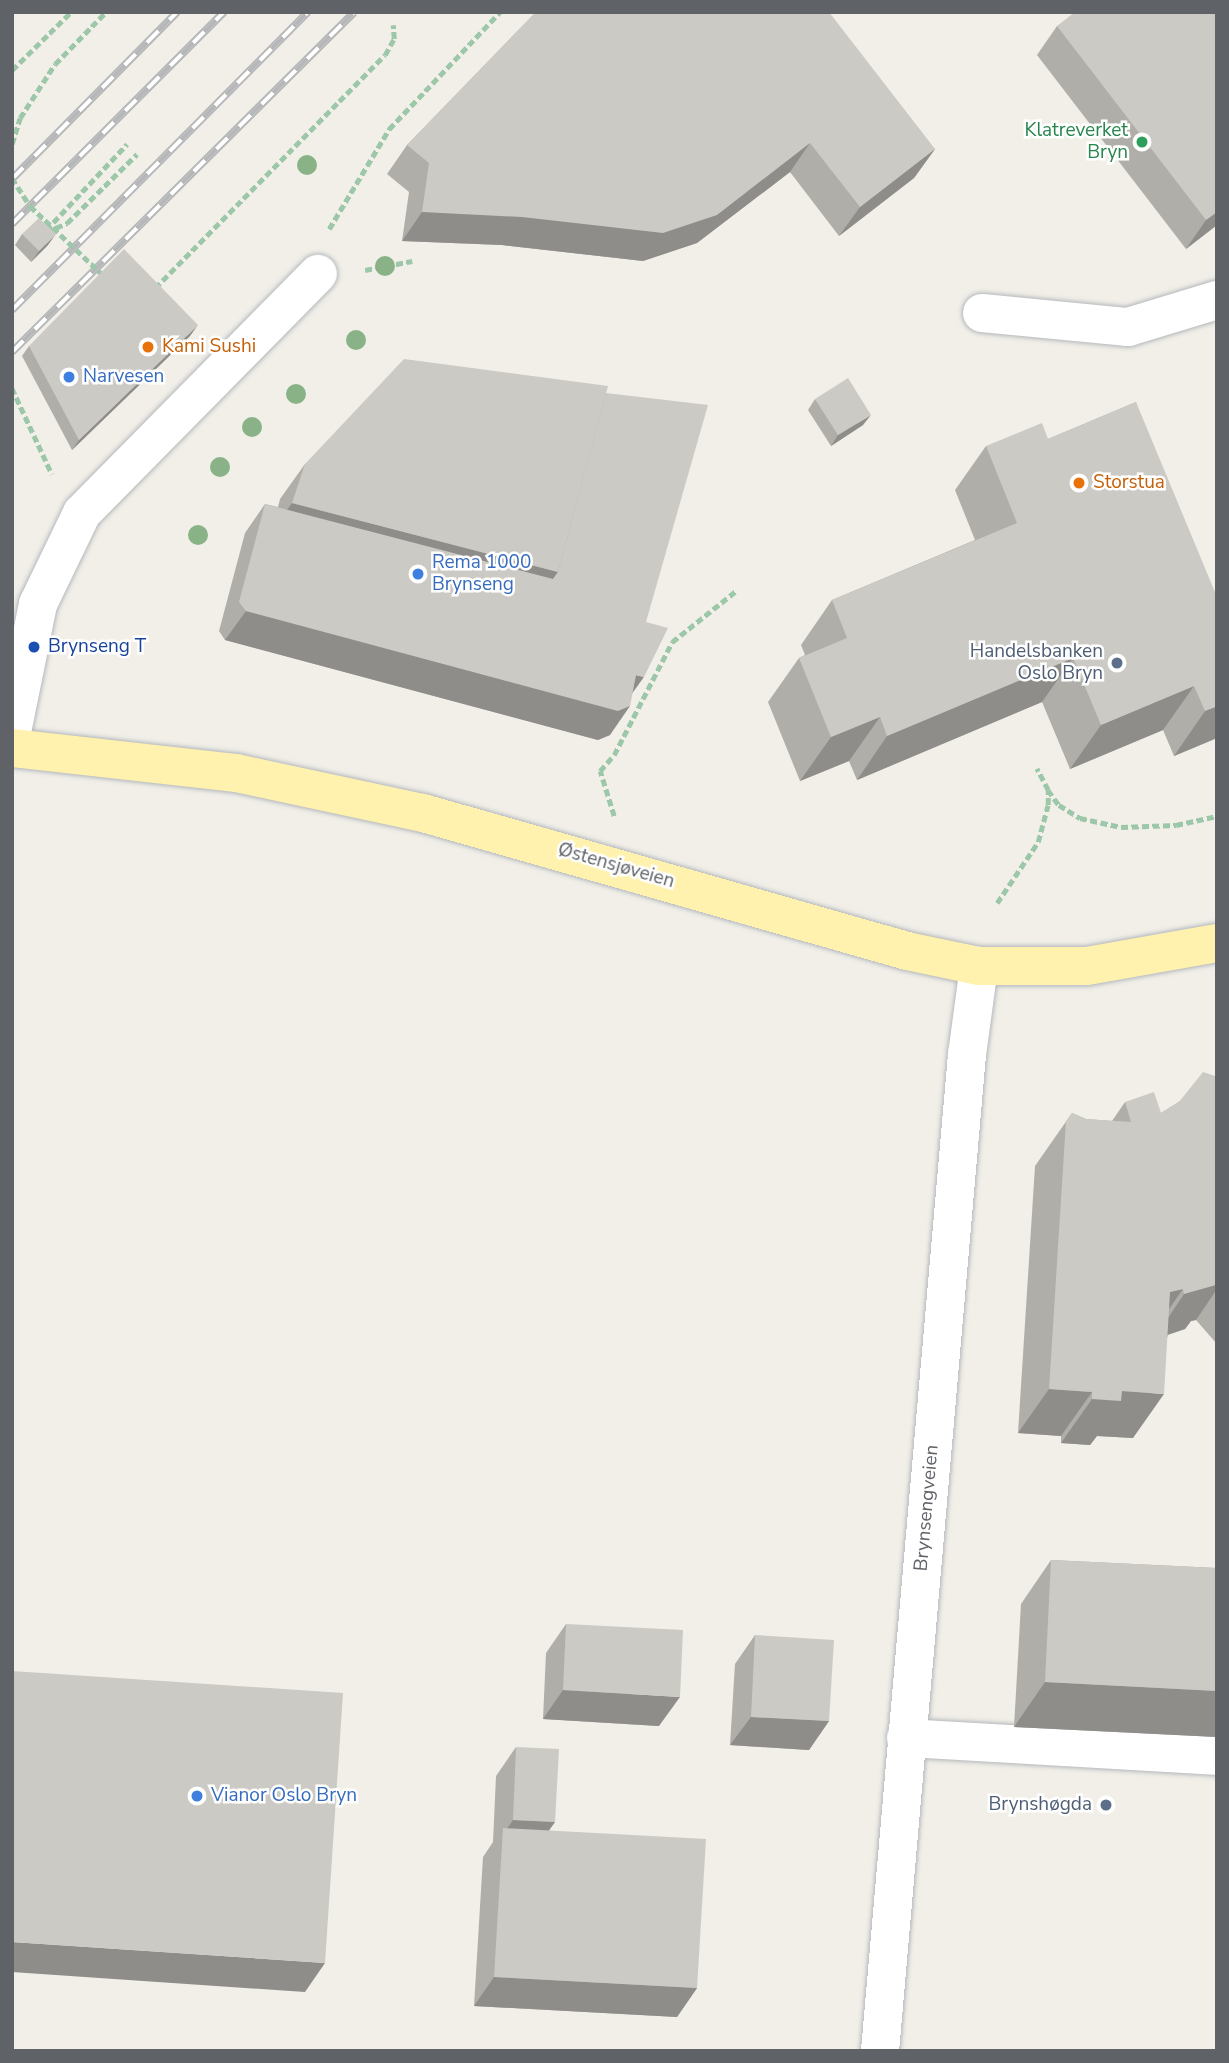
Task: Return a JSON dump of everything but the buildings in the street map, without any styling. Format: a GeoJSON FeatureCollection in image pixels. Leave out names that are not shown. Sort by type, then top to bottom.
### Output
{"type":"FeatureCollection","features":[{"type":"Feature","properties":{"kind":"main road","name":"Østensjøveien"},"geometry":{"type":"LineString","coordinates":[[12,748],[236,773],[410,810],[907,951],[979,966],[1087,966],[1217,943]]}},
{"type":"Feature","properties":{"kind":"street"},"geometry":{"type":"LineString","coordinates":[[12,732],[38,604],[82,513],[318,274]]}},
{"type":"Feature","properties":{"kind":"street"},"geometry":{"type":"LineString","coordinates":[[982,313],[1128,327],[1217,300]]}},
{"type":"Feature","properties":{"kind":"street","name":"Brynsengveien"},"geometry":{"type":"LineString","coordinates":[[880,2051],[906,1738],[979,966]]}},
{"type":"Feature","properties":{"kind":"street"},"geometry":{"type":"LineString","coordinates":[[906,1738],[1217,1756]]}},
{"type":"Feature","properties":{"kind":"path"},"geometry":{"type":"LineString","coordinates":[[12,70],[71,12]]}},
{"type":"Feature","properties":{"kind":"path"},"geometry":{"type":"LineString","coordinates":[[12,144],[20,118],[55,64],[106,12]]}},
{"type":"Feature","properties":{"kind":"path"},"geometry":{"type":"LineString","coordinates":[[318,274],[318,248],[389,129],[500,12]]}},
{"type":"Feature","properties":{"kind":"path"},"geometry":{"type":"LineString","coordinates":[[149,294],[385,55],[394,39],[393,25]]}},
{"type":"Feature","properties":{"kind":"path"},"geometry":{"type":"LineString","coordinates":[[127,144],[49,224],[41,237],[67,223],[137,154]]}},
{"type":"Feature","properties":{"kind":"path"},"geometry":{"type":"LineString","coordinates":[[12,178],[30,206],[107,278]]}},
{"type":"Feature","properties":{"kind":"path"},"geometry":{"type":"LineString","coordinates":[[12,388],[21,403],[44,464],[82,513]]}},
{"type":"Feature","properties":{"kind":"path"},"geometry":{"type":"LineString","coordinates":[[614,816],[600,771],[614,755],[672,642],[736,591]]}},
{"type":"Feature","properties":{"kind":"path"},"geometry":{"type":"LineString","coordinates":[[1037,769],[1059,805],[1080,818],[1121,827],[1176,825],[1217,816]]}},
{"type":"Feature","properties":{"kind":"path"},"geometry":{"type":"LineString","coordinates":[[997,903],[1038,842],[1048,790]]}},
{"type":"Feature","properties":{"kind":"railway"},"geometry":{"type":"LineString","coordinates":[[12,179],[177,12]]}},
{"type":"Feature","properties":{"kind":"railway"},"geometry":{"type":"LineString","coordinates":[[12,224],[224,12]]}},
{"type":"Feature","properties":{"kind":"railway"},"geometry":{"type":"LineString","coordinates":[[12,310],[308,12]]}},
{"type":"Feature","properties":{"kind":"railway"},"geometry":{"type":"LineString","coordinates":[[12,352],[354,12]]}},
{"type":"Feature","properties":{"kind":"place","name":"Klatreverket Bryn"},"geometry":{"type":"Point","coordinates":[1142,142]}},
{"type":"Feature","properties":{"kind":"place","name":"Kami Sushi"},"geometry":{"type":"Point","coordinates":[148,347]}},
{"type":"Feature","properties":{"kind":"place","name":"Narvesen"},"geometry":{"type":"Point","coordinates":[69,377]}},
{"type":"Feature","properties":{"kind":"place","name":"Storstua"},"geometry":{"type":"Point","coordinates":[1079,483]}},
{"type":"Feature","properties":{"kind":"place","name":"Rema 1000 Brynseng"},"geometry":{"type":"Point","coordinates":[418,574]}},
{"type":"Feature","properties":{"kind":"place","name":"Brynseng T"},"geometry":{"type":"Point","coordinates":[34,647]}},
{"type":"Feature","properties":{"kind":"place","name":"Handelsbanken Oslo Bryn"},"geometry":{"type":"Point","coordinates":[1117,663]}},
{"type":"Feature","properties":{"kind":"place","name":"Vianor Oslo Bryn"},"geometry":{"type":"Point","coordinates":[197,1796]}},
{"type":"Feature","properties":{"kind":"place","name":"Brynshøgda"},"geometry":{"type":"Point","coordinates":[1106,1805]}}]}
